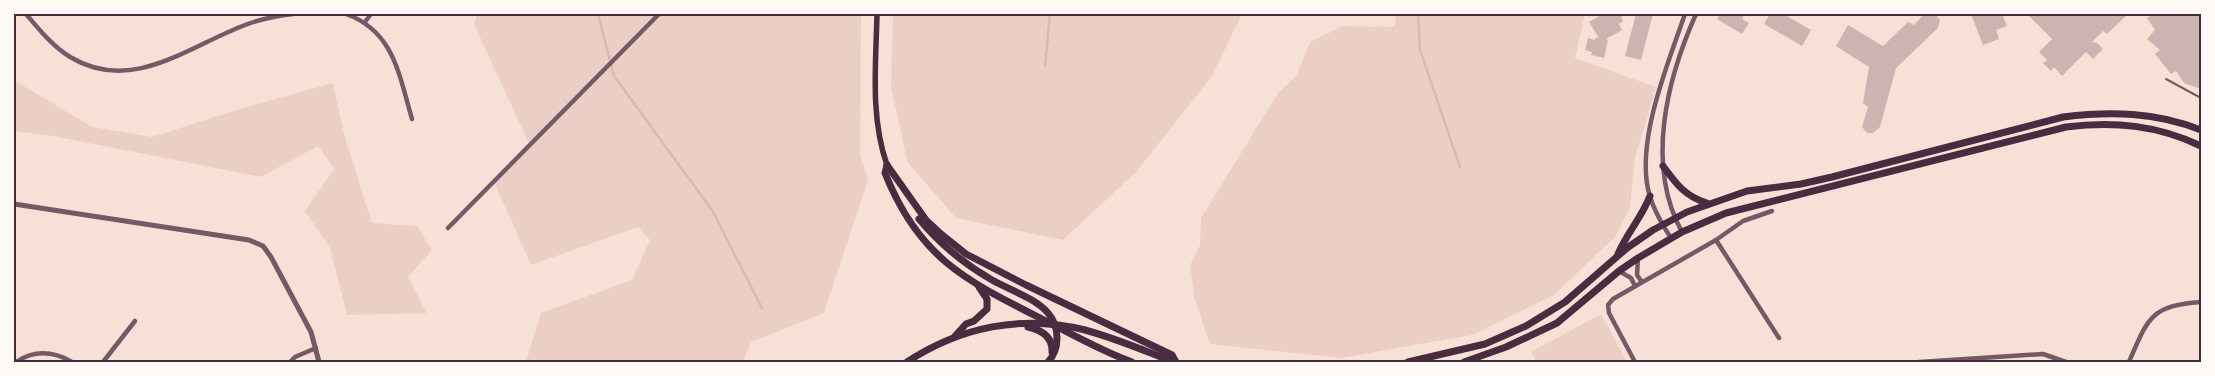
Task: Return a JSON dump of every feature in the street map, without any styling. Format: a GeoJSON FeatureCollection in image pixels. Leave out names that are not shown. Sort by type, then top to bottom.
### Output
{"type":"FeatureCollection","features":[{"type":"Feature","properties":{"kind":"highway"},"geometry":{"type":"LineString","coordinates":[[1408,362],[1485,344],[1526,326],[1565,302],[1617,257],[1662,225],[1708,203],[1747,191],[1801,184],[1832,177],[2063,117],[2093,113],[2124,113],[2156,117],[2201,130]]}},
{"type":"Feature","properties":{"kind":"highway"},"geometry":{"type":"LineString","coordinates":[[1464,362],[1506,347],[1557,323],[1619,271],[1638,258],[1682,232],[1736,210],[1827,189],[2066,127],[2096,123],[2152,128],[2185,138],[2201,146]]}},
{"type":"Feature","properties":{"kind":"highway"},"geometry":{"type":"LineString","coordinates":[[888,165],[885,173],[894,195],[912,227],[936,254],[973,282],[986,295],[987,309],[974,321],[966,324],[955,336]]}},
{"type":"Feature","properties":{"kind":"highway"},"geometry":{"type":"LineString","coordinates":[[888,165],[911,208],[932,234],[974,268],[1040,306],[1048,313],[1054,325],[1057,341],[1048,361]]}},
{"type":"Feature","properties":{"kind":"highway"},"geometry":{"type":"LineString","coordinates":[[888,165],[926,220],[940,234],[966,254],[1172,355],[1175,362]]}},
{"type":"Feature","properties":{"kind":"highway"},"geometry":{"type":"LineString","coordinates":[[1663,166],[1684,192],[1696,200],[1708,203]]}},
{"type":"Feature","properties":{"kind":"highway"},"geometry":{"type":"LineString","coordinates":[[1617,257],[1625,237],[1644,211],[1650,196]]}},
{"type":"Feature","properties":{"kind":"highway"},"geometry":{"type":"LineString","coordinates":[[973,282],[1097,348],[1132,362]]}},
{"type":"Feature","properties":{"kind":"highway"},"geometry":{"type":"LineString","coordinates":[[907,362],[923,351],[955,336],[980,328],[1010,323],[1054,325],[1083,329],[1175,362]]}},
{"type":"Feature","properties":{"kind":"highway"},"geometry":{"type":"LineString","coordinates":[[1010,323],[1035,328],[1046,335],[1052,345],[1048,361]]}},
{"type":"Feature","properties":{"kind":"main road"},"geometry":{"type":"LineString","coordinates":[[877,14],[876,101],[880,137],[888,165]]}},
{"type":"Feature","properties":{"kind":"street"},"geometry":{"type":"LineString","coordinates":[[26,14],[68,56],[98,69],[128,71],[158,64],[246,24],[293,14]]}},
{"type":"Feature","properties":{"kind":"street"},"geometry":{"type":"LineString","coordinates":[[346,14],[365,22],[378,33],[390,49],[412,119]]}},
{"type":"Feature","properties":{"kind":"street"},"geometry":{"type":"LineString","coordinates":[[365,22],[371,14]]}},
{"type":"Feature","properties":{"kind":"street"},"geometry":{"type":"LineString","coordinates":[[448,228],[659,14]]}},
{"type":"Feature","properties":{"kind":"street"},"geometry":{"type":"LineString","coordinates":[[1671,238],[1662,225],[1650,196],[1646,178],[1647,142],[1671,54],[1685,14]]}},
{"type":"Feature","properties":{"kind":"street"},"geometry":{"type":"LineString","coordinates":[[1682,232],[1674,218],[1663,166],[1662,146],[1671,91],[1680,58],[1696,14]]}},
{"type":"Feature","properties":{"kind":"street"},"geometry":{"type":"LineString","coordinates":[[14,204],[249,240],[260,244],[271,257],[311,332],[319,362]]}},
{"type":"Feature","properties":{"kind":"street"},"geometry":{"type":"LineString","coordinates":[[1635,362],[1608,305],[1613,299],[1716,240],[1743,221],[1772,211]]}},
{"type":"Feature","properties":{"kind":"street"},"geometry":{"type":"LineString","coordinates":[[1716,240],[1779,338]]}},
{"type":"Feature","properties":{"kind":"street"},"geometry":{"type":"LineString","coordinates":[[1638,258],[1637,274],[1642,282]]}},
{"type":"Feature","properties":{"kind":"street"},"geometry":{"type":"LineString","coordinates":[[1619,271],[1630,278],[1635,286]]}},
{"type":"Feature","properties":{"kind":"street"},"geometry":{"type":"LineString","coordinates":[[2130,362],[2146,324],[2155,315],[2165,308],[2176,304],[2201,302]]}},
{"type":"Feature","properties":{"kind":"street"},"geometry":{"type":"LineString","coordinates":[[103,362],[135,321]]}},
{"type":"Feature","properties":{"kind":"street"},"geometry":{"type":"LineString","coordinates":[[290,362],[295,357],[316,348]]}},
{"type":"Feature","properties":{"kind":"street"},"geometry":{"type":"LineString","coordinates":[[16,362],[29,355],[39,353],[52,353],[72,362]]}},
{"type":"Feature","properties":{"kind":"street"},"geometry":{"type":"LineString","coordinates":[[1919,362],[2043,354],[2066,362]]}},
{"type":"Feature","properties":{"kind":"lane"},"geometry":{"type":"LineString","coordinates":[[2166,79],[2201,98]]}},
{"type":"Feature","properties":{"kind":"shaded area"},"geometry":{"type":"Polygon","coordinates":[[[477,14],[861,14],[860,155],[868,180],[824,313],[751,342],[743,362],[526,362],[541,313],[632,280],[650,240],[638,227],[531,265],[495,184],[530,146],[474,24],[477,14]]]}},
{"type":"Feature","properties":{"kind":"shaded area"},"geometry":{"type":"Polygon","coordinates":[[[893,14],[1242,14],[1212,76],[1136,172],[1063,240],[956,218],[908,163],[891,87],[893,14]]]}},
{"type":"Feature","properties":{"kind":"shaded area"},"geometry":{"type":"Polygon","coordinates":[[[1396,14],[1585,14],[1575,58],[1656,87],[1635,158],[1630,207],[1615,237],[1554,295],[1472,335],[1341,358],[1210,344],[1194,297],[1190,265],[1200,245],[1201,218],[1278,93],[1296,76],[1310,42],[1343,26],[1395,27],[1396,14]]]}},
{"type":"Feature","properties":{"kind":"shaded area"},"geometry":{"type":"Polygon","coordinates":[[[14,80],[92,127],[152,137],[246,107],[333,83],[344,134],[372,223],[417,226],[432,250],[408,277],[427,313],[347,315],[330,248],[305,211],[334,169],[318,146],[261,177],[53,136],[14,131],[14,80]]]}},
{"type":"Feature","properties":{"kind":"shaded area"},"geometry":{"type":"Polygon","coordinates":[[[1601,314],[1627,362],[1536,362],[1531,352],[1601,314]]]}},
{"type":"Feature","properties":{"kind":"building"},"geometry":{"type":"Polygon","coordinates":[[[1603,14],[1626,14],[1621,17],[1623,21],[1619,24],[1622,30],[1606,39],[1608,40],[1604,58],[1591,55],[1592,52],[1585,50],[1588,38],[1595,40],[1596,37],[1599,38],[1589,22],[1603,14]]]}},
{"type":"Feature","properties":{"kind":"building"},"geometry":{"type":"Polygon","coordinates":[[[1636,14],[1653,14],[1641,60],[1625,56],[1636,14]]]}},
{"type":"Feature","properties":{"kind":"building"},"geometry":{"type":"Polygon","coordinates":[[[1720,14],[1745,14],[1742,19],[1749,23],[1742,34],[1717,19],[1720,14]]]}},
{"type":"Feature","properties":{"kind":"building"},"geometry":{"type":"Polygon","coordinates":[[[1770,14],[1783,14],[1811,30],[1802,46],[1764,24],[1770,14]]]}},
{"type":"Feature","properties":{"kind":"building"},"geometry":{"type":"Polygon","coordinates":[[[1924,14],[1935,14],[1940,20],[1938,28],[1896,68],[1880,127],[1873,133],[1867,133],[1862,127],[1868,107],[1863,103],[1869,67],[1836,46],[1848,25],[1883,46],[1908,22],[1914,25],[1924,14]]]}},
{"type":"Feature","properties":{"kind":"building"},"geometry":{"type":"Polygon","coordinates":[[[1971,14],[2002,14],[2007,26],[1996,30],[1999,39],[1983,45],[1971,14]]]}},
{"type":"Feature","properties":{"kind":"building"},"geometry":{"type":"Polygon","coordinates":[[[2027,14],[2128,14],[2107,34],[2103,31],[2092,42],[2096,42],[2103,49],[2093,59],[2086,52],[2062,76],[2054,67],[2051,71],[2043,63],[2047,60],[2039,52],[2052,39],[2027,14]]]}},
{"type":"Feature","properties":{"kind":"building"},"geometry":{"type":"Polygon","coordinates":[[[2153,14],[2201,14],[2201,89],[2184,83],[2176,71],[2171,74],[2155,54],[2160,50],[2147,39],[2155,30],[2147,18],[2153,14]]]}},
{"type":"Feature","properties":{"kind":"waterway"},"geometry":{"type":"LineString","coordinates":[[598,14],[614,76],[712,210],[762,308]]}},
{"type":"Feature","properties":{"kind":"waterway"},"geometry":{"type":"LineString","coordinates":[[1045,66],[1050,14]]}},
{"type":"Feature","properties":{"kind":"waterway"},"geometry":{"type":"LineString","coordinates":[[1418,14],[1420,50],[1460,167]]}}]}
